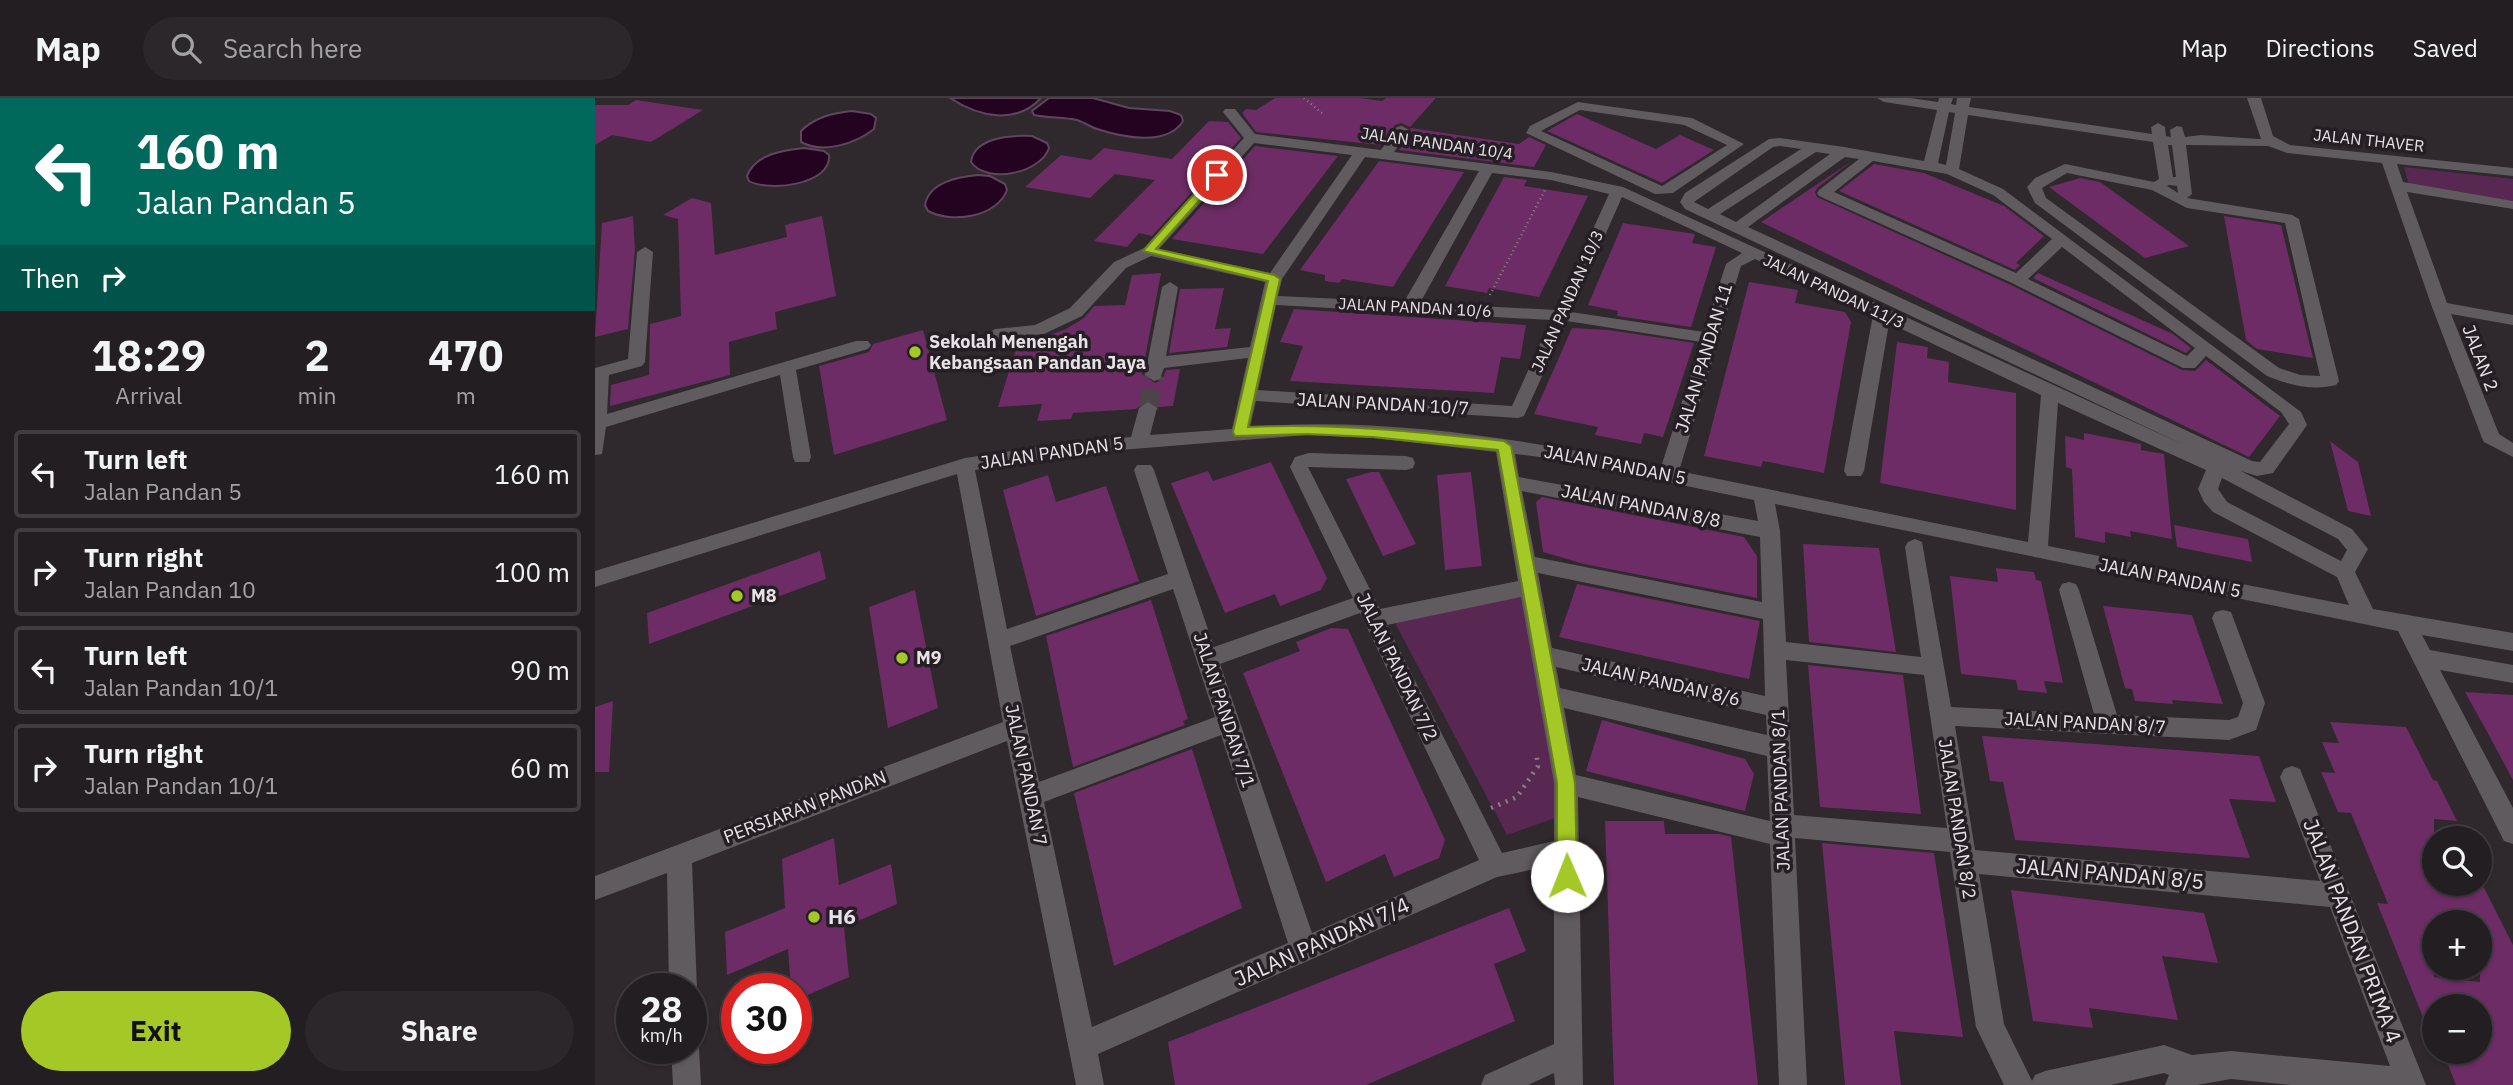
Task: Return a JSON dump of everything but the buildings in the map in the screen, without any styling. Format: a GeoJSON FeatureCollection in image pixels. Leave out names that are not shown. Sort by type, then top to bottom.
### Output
{"type":"FeatureCollection","features":[{"type":"Feature","properties":{"kind":"street"},"geometry":{"type":"LineString","coordinates":[[1884,98],[1963,102],[2159,133]]}},
{"type":"Feature","properties":{"kind":"street"},"geometry":{"type":"LineString","coordinates":[[2254,98],[2268,139]]}},
{"type":"Feature","properties":{"kind":"street"},"geometry":{"type":"LineString","coordinates":[[1906,101],[1928,111],[1939,126]]}},
{"type":"Feature","properties":{"kind":"street"},"geometry":{"type":"LineString","coordinates":[[1930,166],[1945,102]]}},
{"type":"Feature","properties":{"kind":"street"},"geometry":{"type":"LineString","coordinates":[[1963,102],[1999,115],[2122,133],[2159,133]]}},
{"type":"Feature","properties":{"kind":"street"},"geometry":{"type":"LineString","coordinates":[[1952,171],[1963,102]]}},
{"type":"Feature","properties":{"kind":"street"},"geometry":{"type":"LineString","coordinates":[[1577,106],[1653,110],[1694,123],[1737,145],[1668,190],[1660,191],[1533,133],[1535,129],[1577,106]]}},
{"type":"Feature","properties":{"kind":"street"},"geometry":{"type":"LineString","coordinates":[[995,334],[1038,330],[1076,312],[1120,265],[1149,251],[1251,138],[1230,112]]}},
{"type":"Feature","properties":{"kind":"street"},"geometry":{"type":"LineString","coordinates":[[1959,129],[1999,115]]}},
{"type":"Feature","properties":{"kind":"street"},"geometry":{"type":"LineString","coordinates":[[1386,154],[1402,130]]}},
{"type":"Feature","properties":{"kind":"street"},"geometry":{"type":"LineString","coordinates":[[2122,133],[2153,151],[2163,161]]}},
{"type":"Feature","properties":{"kind":"street"},"geometry":{"type":"LineString","coordinates":[[2159,133],[2163,161],[2161,184]]}},
{"type":"Feature","properties":{"kind":"street","name":"JALAN THAVER"},"geometry":{"type":"LineString","coordinates":[[2159,133],[2255,145],[2268,139],[2287,149],[2513,172]]}},
{"type":"Feature","properties":{"kind":"street"},"geometry":{"type":"LineString","coordinates":[[2178,136],[2187,204]]}},
{"type":"Feature","properties":{"kind":"street","name":"JALAN PANDAN 10/4"},"geometry":{"type":"LineString","coordinates":[[1251,138],[1488,167],[1551,176],[1618,190]]}},
{"type":"Feature","properties":{"kind":"street"},"geometry":{"type":"LineString","coordinates":[[1780,142],[1871,156],[1952,171],[1999,192],[2295,416],[2298,425],[2266,468],[2246,466],[1709,215],[1687,202],[1690,196],[1769,144],[1780,142]]}},
{"type":"Feature","properties":{"kind":"street"},"geometry":{"type":"LineString","coordinates":[[1709,215],[1814,147]]}},
{"type":"Feature","properties":{"kind":"street"},"geometry":{"type":"LineString","coordinates":[[1240,432],[1274,279],[1362,150]]}},
{"type":"Feature","properties":{"kind":"street"},"geometry":{"type":"LineString","coordinates":[[1737,228],[1844,151]]}},
{"type":"Feature","properties":{"kind":"street"},"geometry":{"type":"LineString","coordinates":[[1871,156],[1824,193],[2018,280],[2189,364],[2205,347]]}},
{"type":"Feature","properties":{"kind":"street","name":"JALAN 2"},"geometry":{"type":"LineString","coordinates":[[2389,159],[2440,307],[2491,438],[2513,451]]}},
{"type":"Feature","properties":{"kind":"street"},"geometry":{"type":"LineString","coordinates":[[1409,307],[1488,167]]}},
{"type":"Feature","properties":{"kind":"street"},"geometry":{"type":"LineString","coordinates":[[2161,184],[2187,204],[2292,219],[2330,381],[2313,383],[2292,380],[2273,372],[2040,200],[2034,187],[2040,181],[2065,169],[2161,184],[2183,183]]}},
{"type":"Feature","properties":{"kind":"street"},"geometry":{"type":"LineString","coordinates":[[2399,186],[2513,205]]}},
{"type":"Feature","properties":{"kind":"street","name":"JALAN PANDAN 11/3"},"geometry":{"type":"LineString","coordinates":[[1618,190],[2217,467],[2345,534],[2354,541],[2358,549],[2345,572]]}},
{"type":"Feature","properties":{"kind":"street","name":"JALAN PANDAN 10/3"},"geometry":{"type":"LineString","coordinates":[[1518,412],[1618,190]]}},
{"type":"Feature","properties":{"kind":"street"},"geometry":{"type":"LineString","coordinates":[[2018,280],[2061,239]]}},
{"type":"Feature","properties":{"kind":"street"},"geometry":{"type":"LineString","coordinates":[[1149,251],[1274,279]]}},
{"type":"Feature","properties":{"kind":"street"},"geometry":{"type":"LineString","coordinates":[[595,449],[601,372],[636,362],[645,252]]}},
{"type":"Feature","properties":{"kind":"street","name":"JALAN PANDAN 11"},"geometry":{"type":"LineString","coordinates":[[1668,475],[1734,264],[1753,253]]}},
{"type":"Feature","properties":{"kind":"street"},"geometry":{"type":"LineString","coordinates":[[1170,287],[1155,369],[1257,352]]}},
{"type":"Feature","properties":{"kind":"street","name":"JALAN PANDAN 10/6"},"geometry":{"type":"LineString","coordinates":[[1269,300],[1560,315],[1711,338]]}},
{"type":"Feature","properties":{"kind":"street","name":"JALAN 2"},"geometry":{"type":"LineString","coordinates":[[2440,307],[2513,320]]}},
{"type":"Feature","properties":{"kind":"street"},"geometry":{"type":"LineString","coordinates":[[1854,471],[1882,313]]}},
{"type":"Feature","properties":{"kind":"street"},"geometry":{"type":"LineString","coordinates":[[597,423],[862,345]]}},
{"type":"Feature","properties":{"kind":"street"},"geometry":{"type":"LineString","coordinates":[[787,367],[802,457]]}},
{"type":"Feature","properties":{"kind":"street"},"geometry":{"type":"LineString","coordinates":[[2037,552],[2050,392]]}},
{"type":"Feature","properties":{"kind":"street","name":"JALAN PANDAN 10/7"},"geometry":{"type":"LineString","coordinates":[[1248,396],[1518,412]]}},
{"type":"Feature","properties":{"kind":"street"},"geometry":{"type":"LineString","coordinates":[[1139,441],[1148,408]]}},
{"type":"Feature","properties":{"kind":"street","name":"JALAN PANDAN 5"},"geometry":{"type":"LineString","coordinates":[[595,579],[965,465],[1071,448],[1240,432],[1307,429],[1556,452],[2037,552],[2405,624],[2513,642]]}},
{"type":"Feature","properties":{"kind":"street"},"geometry":{"type":"LineString","coordinates":[[1504,446],[1566,783],[1569,1085]]}},
{"type":"Feature","properties":{"kind":"street","name":"JALAN PANDAN 7/2"},"geometry":{"type":"LineString","coordinates":[[1406,463],[1309,460],[1299,467],[1495,866]]}},
{"type":"Feature","properties":{"kind":"street","name":"JALAN PANDAN 7"},"geometry":{"type":"LineString","coordinates":[[965,465],[998,641],[1090,1085]]}},
{"type":"Feature","properties":{"kind":"street"},"geometry":{"type":"LineString","coordinates":[[2217,467],[2208,489],[2220,507],[2345,572],[2365,616]]}},
{"type":"Feature","properties":{"kind":"street","name":"JALAN PANDAN 7/1"},"geometry":{"type":"LineString","coordinates":[[1144,470],[1304,950]]}},
{"type":"Feature","properties":{"kind":"street","name":"JALAN PANDAN 8/8"},"geometry":{"type":"LineString","coordinates":[[1511,482],[1770,531]]}},
{"type":"Feature","properties":{"kind":"street","name":"JALAN PANDAN 8/1"},"geometry":{"type":"LineString","coordinates":[[1763,495],[1770,531],[1793,1085]]}},
{"type":"Feature","properties":{"kind":"street","name":"JALAN PANDAN 8/2"},"geometry":{"type":"LineString","coordinates":[[1915,547],[1990,1027],[2019,1085]]}},
{"type":"Feature","properties":{"kind":"street"},"geometry":{"type":"LineString","coordinates":[[1526,563],[1773,613]]}},
{"type":"Feature","properties":{"kind":"street"},"geometry":{"type":"LineString","coordinates":[[998,641],[1181,578]]}},
{"type":"Feature","properties":{"kind":"street"},"geometry":{"type":"LineString","coordinates":[[1207,659],[1370,610],[1530,587]]}},
{"type":"Feature","properties":{"kind":"street"},"geometry":{"type":"LineString","coordinates":[[2069,590],[2109,726]]}},
{"type":"Feature","properties":{"kind":"street","name":"JALAN PANDAN 8/7"},"geometry":{"type":"LineString","coordinates":[[1941,716],[2229,730],[2248,723],[2254,703],[2223,618]]}},
{"type":"Feature","properties":{"kind":"street"},"geometry":{"type":"LineString","coordinates":[[2405,624],[2513,833]]}},
{"type":"Feature","properties":{"kind":"street"},"geometry":{"type":"LineString","coordinates":[[1775,650],[1934,667]]}},
{"type":"Feature","properties":{"kind":"street","name":"JALAN PANDAN 8/6"},"geometry":{"type":"LineString","coordinates":[[1543,655],[1778,708]]}},
{"type":"Feature","properties":{"kind":"street"},"geometry":{"type":"LineString","coordinates":[[2421,657],[2513,674]]}},
{"type":"Feature","properties":{"kind":"street"},"geometry":{"type":"LineString","coordinates":[[1550,695],[1779,748]]}},
{"type":"Feature","properties":{"kind":"street"},"geometry":{"type":"LineString","coordinates":[[1030,796],[1229,722]]}},
{"type":"Feature","properties":{"kind":"street","name":"PERSIARAN PANDAN"},"geometry":{"type":"LineString","coordinates":[[595,888],[1016,727]]}},
{"type":"Feature","properties":{"kind":"street","name":"JALAN PANDAN PRIMA 4"},"geometry":{"type":"LineString","coordinates":[[2292,777],[2336,895],[2412,1083]]}},
{"type":"Feature","properties":{"kind":"street","name":"JALAN PANDAN 8/5"},"geometry":{"type":"LineString","coordinates":[[1566,783],[1782,830],[2256,888],[2336,895]]}},
{"type":"Feature","properties":{"kind":"street","name":"JALAN PANDAN 7/4"},"geometry":{"type":"LineString","coordinates":[[1082,1046],[1495,866],[1567,850]]}},
{"type":"Feature","properties":{"kind":"street"},"geometry":{"type":"LineString","coordinates":[[679,856],[683,973]]}},
{"type":"Feature","properties":{"kind":"street"},"geometry":{"type":"LineString","coordinates":[[1495,1085],[1569,1052]]}},
{"type":"Feature","properties":{"kind":"street"},"geometry":{"type":"LineString","coordinates":[[2045,1085],[2164,1059],[2183,1072],[2231,1065],[2412,1083]]}},
{"type":"Feature","properties":{"kind":"street"},"geometry":{"type":"LineString","coordinates":[[686,1064],[687,1085]]}},
{"type":"Feature","properties":{"kind":"path"},"geometry":{"type":"LineString","coordinates":[[1304,98],[1323,114]]}},
{"type":"Feature","properties":{"kind":"path"},"geometry":{"type":"LineString","coordinates":[[1482,311],[1551,176]]}},
{"type":"Feature","properties":{"kind":"path"},"geometry":{"type":"LineString","coordinates":[[1489,809],[1517,797],[1538,766],[1534,741]]}},
{"type":"Feature","properties":{"kind":"shaded area"},"geometry":{"type":"Polygon","coordinates":[[[950,98],[1041,98],[1020,112],[997,115],[973,110],[950,98]]]}},
{"type":"Feature","properties":{"kind":"shaded area"},"geometry":{"type":"Polygon","coordinates":[[[1049,98],[1093,98],[1129,108],[1170,111],[1181,115],[1183,121],[1176,129],[1155,137],[1119,135],[1077,120],[1034,115],[1032,111],[1049,98]]]}},
{"type":"Feature","properties":{"kind":"shaded area"},"geometry":{"type":"Polygon","coordinates":[[[852,111],[871,114],[876,118],[874,129],[839,146],[819,147],[801,142],[801,131],[812,122],[852,111]]]}},
{"type":"Feature","properties":{"kind":"shaded area"},"geometry":{"type":"Polygon","coordinates":[[[1032,136],[1047,143],[1049,148],[1036,164],[1025,169],[1013,173],[989,173],[971,162],[979,147],[995,139],[1032,136]]]}},
{"type":"Feature","properties":{"kind":"shaded area"},"geometry":{"type":"Polygon","coordinates":[[[804,148],[824,151],[829,155],[827,165],[820,173],[810,179],[783,186],[749,181],[747,176],[751,169],[763,158],[804,148]]]}},
{"type":"Feature","properties":{"kind":"shaded area"},"geometry":{"type":"Polygon","coordinates":[[[2404,167],[2513,179],[2513,201],[2409,185],[2404,167]]]}},
{"type":"Feature","properties":{"kind":"shaded area"},"geometry":{"type":"Polygon","coordinates":[[[990,176],[1005,184],[1007,190],[994,206],[973,216],[961,217],[938,215],[928,211],[925,205],[928,197],[938,186],[953,179],[990,176]]]}},
{"type":"Feature","properties":{"kind":"shaded area"},"geometry":{"type":"Polygon","coordinates":[[[1525,595],[1555,776],[1555,818],[1507,835],[1394,621],[1525,595]]]}},
{"type":"Feature","properties":{"kind":"tunnel"},"geometry":{"type":"LineString","coordinates":[[1148,408],[1154,375]]}},
{"type":"Feature","properties":{"kind":"place","name":"Sekolah Menengah Kebangsaan Pandan Jaya"},"geometry":{"type":"Point","coordinates":[915,352]}},
{"type":"Feature","properties":{"kind":"place","name":"M8"},"geometry":{"type":"Point","coordinates":[737,596]}},
{"type":"Feature","properties":{"kind":"place","name":"M9"},"geometry":{"type":"Point","coordinates":[902,658]}},
{"type":"Feature","properties":{"kind":"place","name":"H6"},"geometry":{"type":"Point","coordinates":[814,917]}},
{"type":"Feature","properties":{"kind":"route"},"geometry":{"type":"LineString","coordinates":[[1217,175],[1149,251],[1274,279],[1240,432],[1307,429],[1373,432],[1504,446],[1566,783],[1567,876]]}}]}
